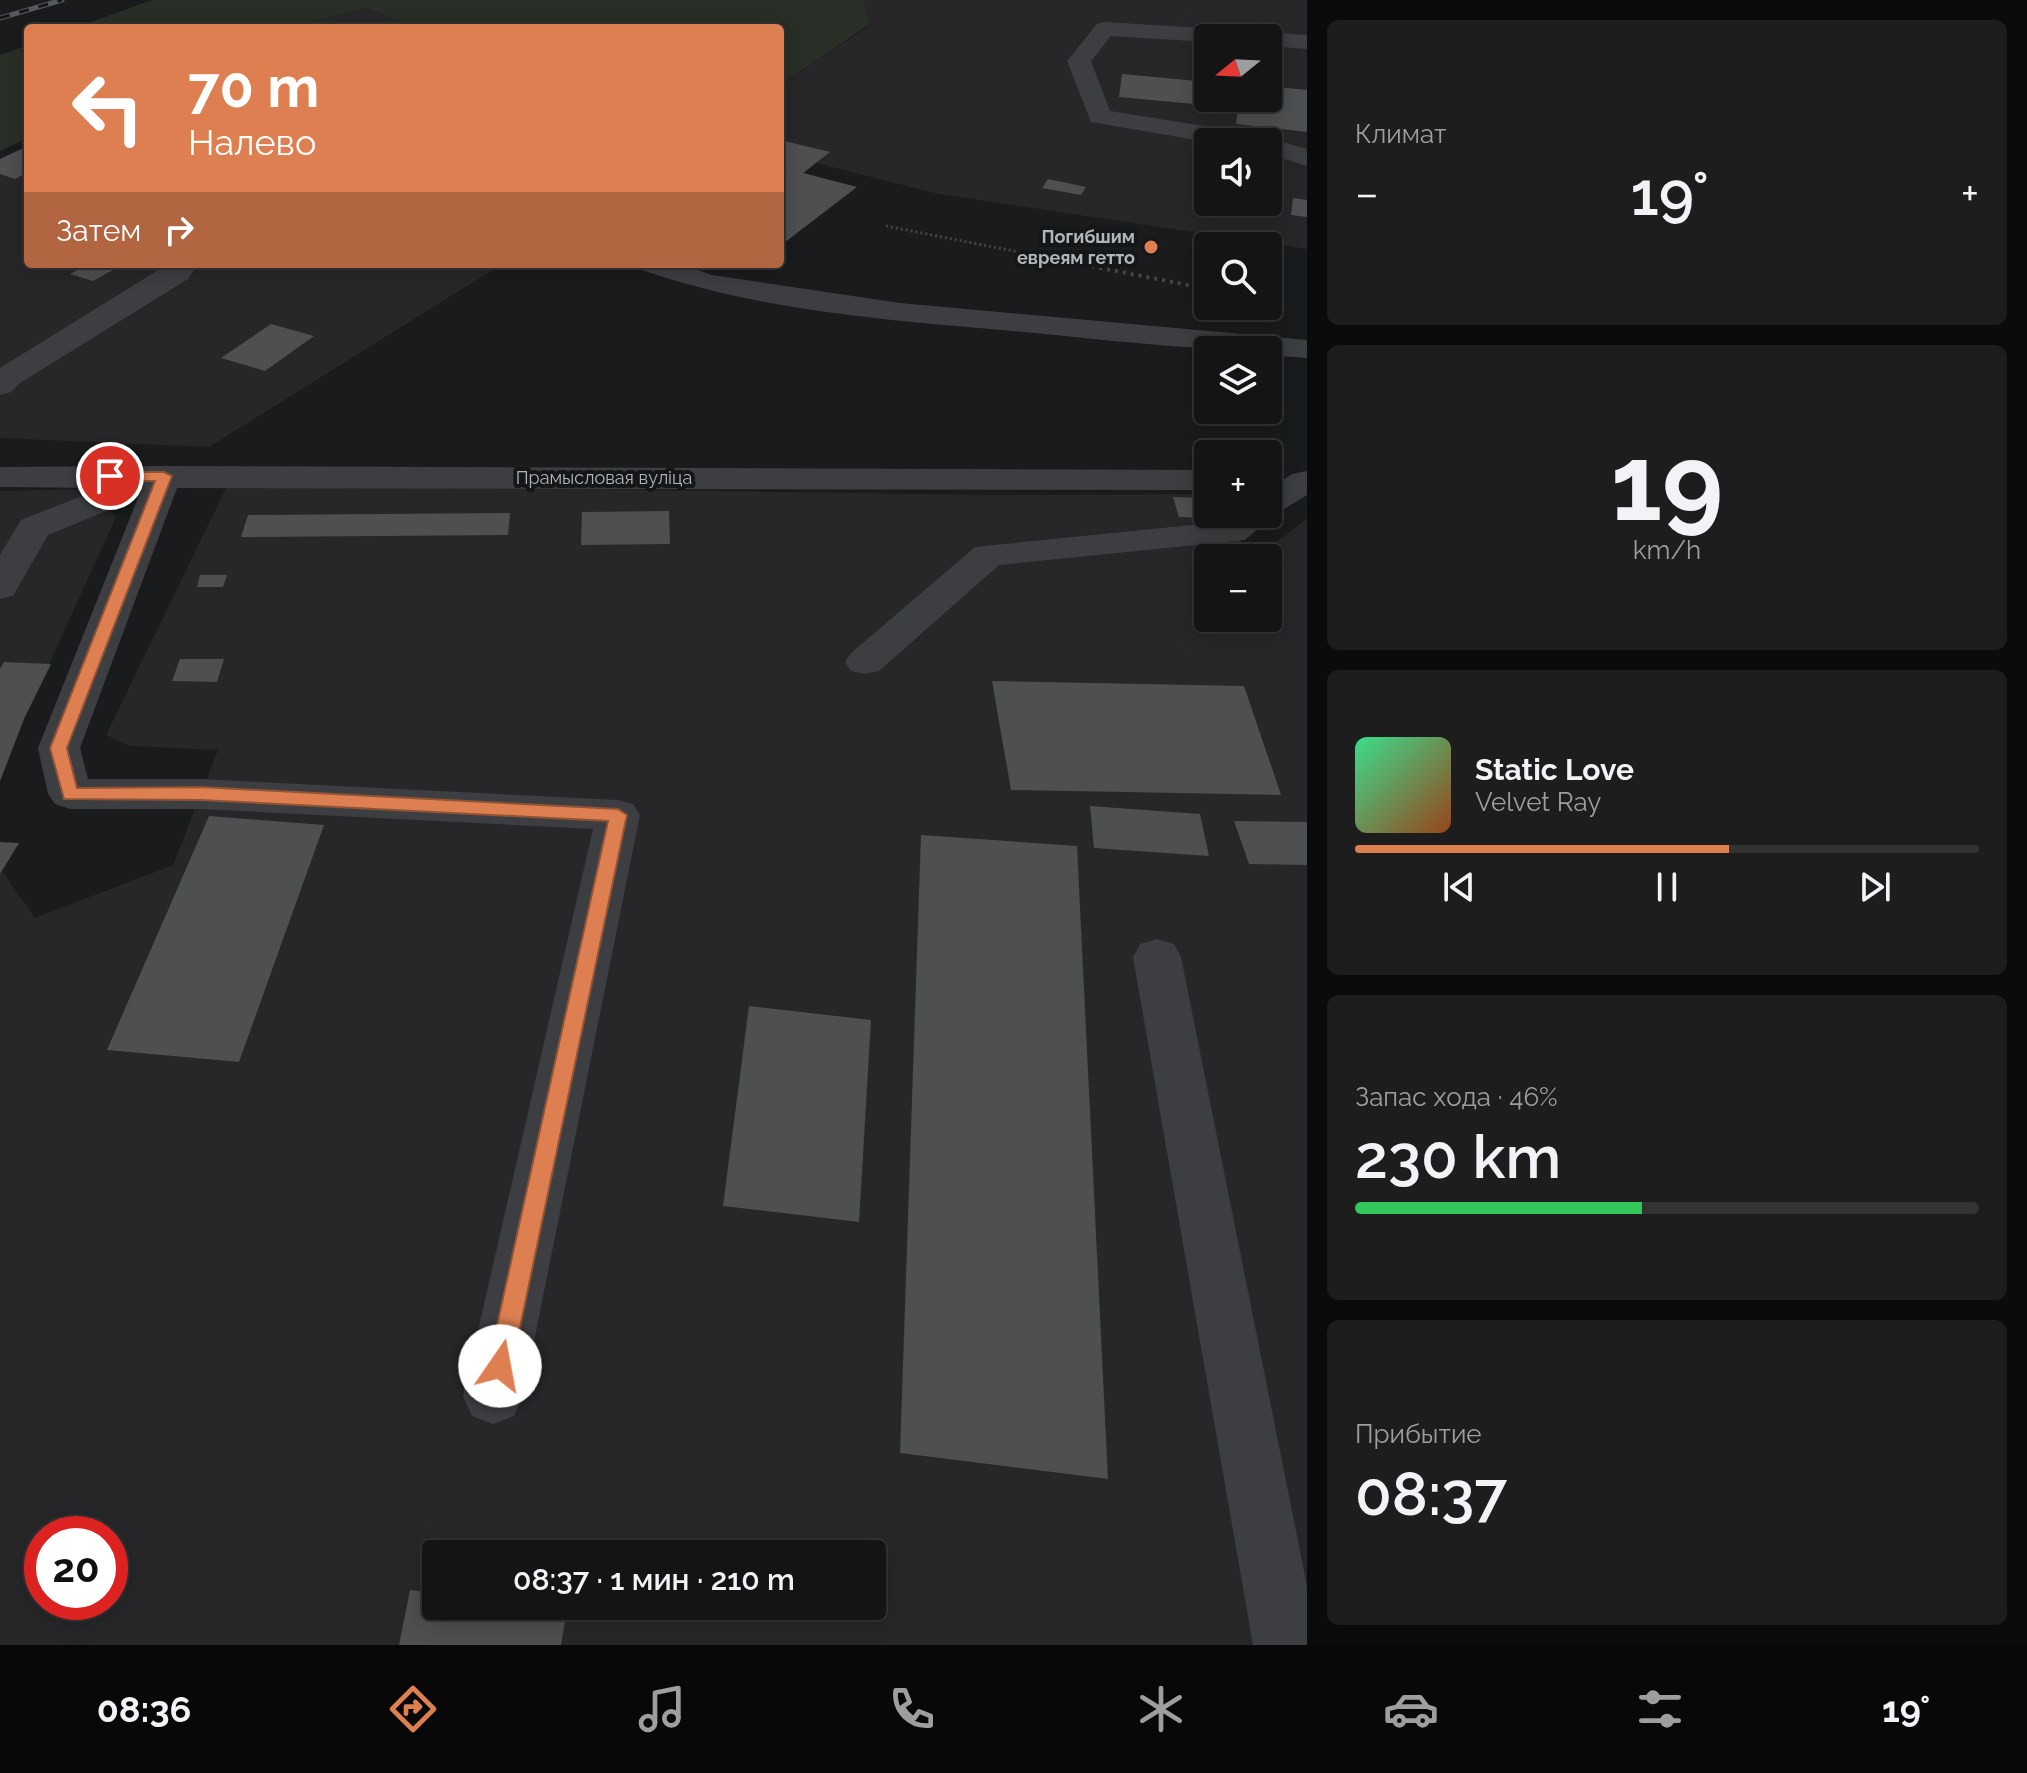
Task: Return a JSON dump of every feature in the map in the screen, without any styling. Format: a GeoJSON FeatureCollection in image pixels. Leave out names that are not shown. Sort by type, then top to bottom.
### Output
{"type":"FeatureCollection","features":[{"type":"Feature","properties":{"kind":"street"},"geometry":{"type":"LineString","coordinates":[[1194,35],[1105,29],[1079,61],[1100,117],[1194,132]]}},
{"type":"Feature","properties":{"kind":"street"},"geometry":{"type":"LineString","coordinates":[[1282,40],[1307,42]]}},
{"type":"Feature","properties":{"kind":"street"},"geometry":{"type":"LineString","coordinates":[[1282,150],[1307,158]]}},
{"type":"Feature","properties":{"kind":"street"},"geometry":{"type":"LineString","coordinates":[[0,385],[9,376],[178,273],[181,268]]}},
{"type":"Feature","properties":{"kind":"street"},"geometry":{"type":"LineString","coordinates":[[664,268],[707,283],[900,312],[1307,349]]}},
{"type":"Feature","properties":{"kind":"street"},"geometry":{"type":"LineString","coordinates":[[0,588],[34,528],[164,476]]}},
{"type":"Feature","properties":{"kind":"street"},"geometry":{"type":"LineString","coordinates":[[164,476],[59,748],[70,794],[201,794],[618,815],[493,1396]]}},
{"type":"Feature","properties":{"kind":"street","name":"Прамысловая вуліца"},"geometry":{"type":"LineString","coordinates":[[0,477],[1194,480]]}},
{"type":"Feature","properties":{"kind":"street"},"geometry":{"type":"LineString","coordinates":[[1282,480],[1306,481]]}},
{"type":"Feature","properties":{"kind":"street"},"geometry":{"type":"LineString","coordinates":[[1282,497],[1306,481]]}},
{"type":"Feature","properties":{"kind":"street"},"geometry":{"type":"LineString","coordinates":[[865,662],[988,555],[1232,532],[1238,528]]}},
{"type":"Feature","properties":{"kind":"street"},"geometry":{"type":"LineString","coordinates":[[1157,957],[1286,1645]]}},
{"type":"Feature","properties":{"kind":"path"},"geometry":{"type":"LineString","coordinates":[[886,226],[1194,286]]}},
{"type":"Feature","properties":{"kind":"shaded area"},"geometry":{"type":"Polygon","coordinates":[[[152,0],[864,0],[870,24],[784,82],[784,24],[405,24],[367,8],[302,24],[85,24],[152,0]]]}},
{"type":"Feature","properties":{"kind":"shaded area"},"geometry":{"type":"Polygon","coordinates":[[[864,0],[1307,0],[1307,249],[1282,245],[1282,232],[1194,232],[939,194],[816,163],[804,173],[857,187],[784,243],[784,82],[870,25],[864,0]]]}},
{"type":"Feature","properties":{"kind":"shaded area"},"geometry":{"type":"Polygon","coordinates":[[[367,8],[405,24],[302,24],[367,8]]]}},
{"type":"Feature","properties":{"kind":"shaded area"},"geometry":{"type":"Polygon","coordinates":[[[24,46],[24,140],[0,151],[0,55],[24,46]]]}},
{"type":"Feature","properties":{"kind":"shaded area"},"geometry":{"type":"Polygon","coordinates":[[[24,148],[24,268],[496,268],[209,447],[0,438],[0,159],[24,148]]]}},
{"type":"Feature","properties":{"kind":"shaded area"},"geometry":{"type":"Polygon","coordinates":[[[228,484],[996,495],[1194,494],[1194,528],[1229,528],[1244,544],[1194,544],[1194,632],[1282,632],[1282,544],[1274,544],[1307,519],[1307,1645],[0,1645],[0,842],[19,843],[2,871],[35,918],[173,865],[218,750],[129,746],[106,735],[228,484]]]}},
{"type":"Feature","properties":{"kind":"shaded area"},"geometry":{"type":"Polygon","coordinates":[[[90,489],[116,517],[24,719],[0,782],[0,491],[90,489]]]}},
{"type":"Feature","properties":{"kind":"building"},"geometry":{"type":"Polygon","coordinates":[[[1122,74],[1194,81],[1194,104],[1119,97],[1122,74]]]}},
{"type":"Feature","properties":{"kind":"building"},"geometry":{"type":"Polygon","coordinates":[[[1282,87],[1307,90],[1307,132],[1236,124],[1237,112],[1282,112],[1282,87]]]}},
{"type":"Feature","properties":{"kind":"building"},"geometry":{"type":"Polygon","coordinates":[[[784,141],[830,152],[803,173],[857,187],[784,243],[784,171],[787,169],[784,168],[784,141]]]}},
{"type":"Feature","properties":{"kind":"building"},"geometry":{"type":"Polygon","coordinates":[[[24,148],[24,174],[15,179],[0,174],[0,159],[24,148]]]}},
{"type":"Feature","properties":{"kind":"building"},"geometry":{"type":"Polygon","coordinates":[[[1048,179],[1086,187],[1081,195],[1042,188],[1048,179]]]}},
{"type":"Feature","properties":{"kind":"building"},"geometry":{"type":"Polygon","coordinates":[[[1293,198],[1307,200],[1307,217],[1291,215],[1293,198]]]}},
{"type":"Feature","properties":{"kind":"building"},"geometry":{"type":"Polygon","coordinates":[[[81,268],[117,268],[93,281],[70,274],[81,268]]]}},
{"type":"Feature","properties":{"kind":"building"},"geometry":{"type":"Polygon","coordinates":[[[271,324],[314,336],[265,371],[221,358],[271,324]]]}},
{"type":"Feature","properties":{"kind":"building"},"geometry":{"type":"Polygon","coordinates":[[[1173,497],[1194,498],[1194,518],[1179,517],[1173,497]]]}},
{"type":"Feature","properties":{"kind":"building"},"geometry":{"type":"Polygon","coordinates":[[[669,511],[670,544],[581,545],[582,512],[669,511]]]}},
{"type":"Feature","properties":{"kind":"building"},"geometry":{"type":"Polygon","coordinates":[[[510,513],[508,535],[241,537],[248,515],[510,513]]]}},
{"type":"Feature","properties":{"kind":"building"},"geometry":{"type":"Polygon","coordinates":[[[200,575],[227,575],[223,587],[197,587],[200,575]]]}},
{"type":"Feature","properties":{"kind":"building"},"geometry":{"type":"Polygon","coordinates":[[[180,659],[224,659],[217,682],[172,681],[180,659]]]}},
{"type":"Feature","properties":{"kind":"building"},"geometry":{"type":"Polygon","coordinates":[[[4,662],[51,664],[24,719],[0,781],[0,669],[4,662]]]}},
{"type":"Feature","properties":{"kind":"building"},"geometry":{"type":"Polygon","coordinates":[[[992,681],[1244,686],[1281,795],[1011,790],[992,681]]]}},
{"type":"Feature","properties":{"kind":"building"},"geometry":{"type":"Polygon","coordinates":[[[1090,806],[1200,814],[1209,856],[1094,848],[1090,806]]]}},
{"type":"Feature","properties":{"kind":"building"},"geometry":{"type":"Polygon","coordinates":[[[209,816],[324,825],[239,1062],[107,1050],[209,816]]]}},
{"type":"Feature","properties":{"kind":"building"},"geometry":{"type":"Polygon","coordinates":[[[1234,821],[1307,822],[1307,865],[1249,864],[1234,821]]]}},
{"type":"Feature","properties":{"kind":"building"},"geometry":{"type":"Polygon","coordinates":[[[921,835],[1077,846],[1108,1479],[900,1453],[921,835]]]}},
{"type":"Feature","properties":{"kind":"building"},"geometry":{"type":"Polygon","coordinates":[[[0,842],[19,843],[0,874],[0,842]]]}},
{"type":"Feature","properties":{"kind":"building"},"geometry":{"type":"Polygon","coordinates":[[[749,1006],[871,1020],[859,1222],[723,1206],[749,1006]]]}},
{"type":"Feature","properties":{"kind":"building"},"geometry":{"type":"Polygon","coordinates":[[[410,1590],[422,1591],[422,1620],[565,1620],[561,1645],[399,1645],[410,1590]]]}},
{"type":"Feature","properties":{"kind":"railway"},"geometry":{"type":"LineString","coordinates":[[0,18],[62,0]]}},
{"type":"Feature","properties":{"kind":"place","name":"Погибшим евреям гетто"},"geometry":{"type":"Point","coordinates":[1151,247]}},
{"type":"Feature","properties":{"kind":"route"},"geometry":{"type":"LineString","coordinates":[[110,476],[164,476],[59,748],[70,794],[201,794],[618,815],[500,1366]]}}]}
